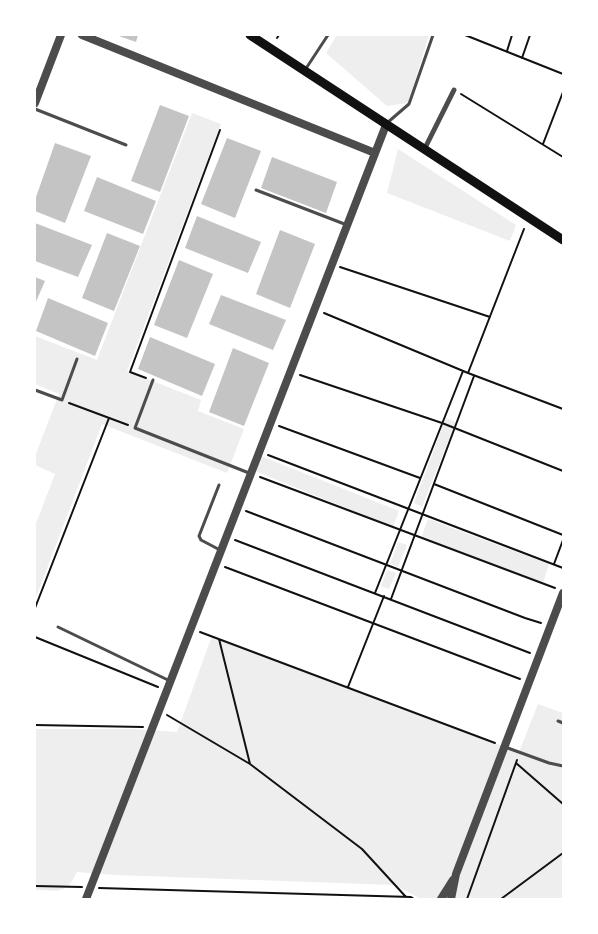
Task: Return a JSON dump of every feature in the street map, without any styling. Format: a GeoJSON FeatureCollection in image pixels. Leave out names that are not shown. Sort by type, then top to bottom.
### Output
{"type":"FeatureCollection","features":[{"type":"Feature","properties":{"kind":"main road"},"geometry":{"type":"LineString","coordinates":[[250,35],[563,240]]}},
{"type":"Feature","properties":{"kind":"street"},"geometry":{"type":"LineString","coordinates":[[35,103],[61,35]]}},
{"type":"Feature","properties":{"kind":"street"},"geometry":{"type":"LineString","coordinates":[[82,35],[375,153]]}},
{"type":"Feature","properties":{"kind":"street"},"geometry":{"type":"LineString","coordinates":[[424,150],[454,90]]}},
{"type":"Feature","properties":{"kind":"street"},"geometry":{"type":"LineString","coordinates":[[86,899],[386,125]]}},
{"type":"Feature","properties":{"kind":"street"},"geometry":{"type":"LineString","coordinates":[[451,899],[456,874],[563,592]]}},
{"type":"Feature","properties":{"kind":"street"},"geometry":{"type":"LineString","coordinates":[[441,899],[456,874]]}},
{"type":"Feature","properties":{"kind":"lane"},"geometry":{"type":"LineString","coordinates":[[304,71],[328,35]]}},
{"type":"Feature","properties":{"kind":"lane"},"geometry":{"type":"LineString","coordinates":[[386,125],[409,104],[433,35]]}},
{"type":"Feature","properties":{"kind":"lane"},"geometry":{"type":"LineString","coordinates":[[35,109],[126,145]]}},
{"type":"Feature","properties":{"kind":"lane"},"geometry":{"type":"LineString","coordinates":[[256,190],[347,225]]}},
{"type":"Feature","properties":{"kind":"lane"},"geometry":{"type":"LineString","coordinates":[[35,390],[62,400],[77,358]]}},
{"type":"Feature","properties":{"kind":"lane"},"geometry":{"type":"LineString","coordinates":[[152,380],[135,428],[251,474]]}},
{"type":"Feature","properties":{"kind":"lane"},"geometry":{"type":"LineString","coordinates":[[218,484],[198,536],[201,540],[221,550]]}},
{"type":"Feature","properties":{"kind":"lane"},"geometry":{"type":"LineString","coordinates":[[58,627],[170,681]]}},
{"type":"Feature","properties":{"kind":"lane"},"geometry":{"type":"LineString","coordinates":[[558,721],[563,724]]}},
{"type":"Feature","properties":{"kind":"lane"},"geometry":{"type":"LineString","coordinates":[[505,747],[549,763],[563,766]]}},
{"type":"Feature","properties":{"kind":"path"},"geometry":{"type":"LineString","coordinates":[[465,35],[563,74]]}},
{"type":"Feature","properties":{"kind":"path"},"geometry":{"type":"LineString","coordinates":[[507,51],[512,35]]}},
{"type":"Feature","properties":{"kind":"path"},"geometry":{"type":"LineString","coordinates":[[522,58],[530,35]]}},
{"type":"Feature","properties":{"kind":"path"},"geometry":{"type":"LineString","coordinates":[[454,90],[563,157]]}},
{"type":"Feature","properties":{"kind":"path"},"geometry":{"type":"LineString","coordinates":[[543,144],[563,92]]}},
{"type":"Feature","properties":{"kind":"path"},"geometry":{"type":"LineString","coordinates":[[152,380],[130,372],[220,130]]}},
{"type":"Feature","properties":{"kind":"path"},"geometry":{"type":"LineString","coordinates":[[468,373],[524,228]]}},
{"type":"Feature","properties":{"kind":"path"},"geometry":{"type":"LineString","coordinates":[[332,264],[490,317]]}},
{"type":"Feature","properties":{"kind":"path"},"geometry":{"type":"LineString","coordinates":[[314,309],[468,373],[563,409]]}},
{"type":"Feature","properties":{"kind":"path"},"geometry":{"type":"LineString","coordinates":[[374,593],[463,370]]}},
{"type":"Feature","properties":{"kind":"path"},"geometry":{"type":"LineString","coordinates":[[290,371],[442,423],[563,471]]}},
{"type":"Feature","properties":{"kind":"path"},"geometry":{"type":"LineString","coordinates":[[391,599],[475,375]]}},
{"type":"Feature","properties":{"kind":"path"},"geometry":{"type":"LineString","coordinates":[[62,400],[135,428]]}},
{"type":"Feature","properties":{"kind":"path"},"geometry":{"type":"LineString","coordinates":[[35,608],[109,418]]}},
{"type":"Feature","properties":{"kind":"path"},"geometry":{"type":"LineString","coordinates":[[270,423],[420,478]]}},
{"type":"Feature","properties":{"kind":"path"},"geometry":{"type":"LineString","coordinates":[[259,452],[563,568]]}},
{"type":"Feature","properties":{"kind":"path"},"geometry":{"type":"LineString","coordinates":[[251,474],[563,592]]}},
{"type":"Feature","properties":{"kind":"path"},"geometry":{"type":"LineString","coordinates":[[434,484],[563,536]]}},
{"type":"Feature","properties":{"kind":"path"},"geometry":{"type":"LineString","coordinates":[[238,508],[550,626]]}},
{"type":"Feature","properties":{"kind":"path"},"geometry":{"type":"LineString","coordinates":[[226,537],[539,656]]}},
{"type":"Feature","properties":{"kind":"path"},"geometry":{"type":"LineString","coordinates":[[554,564],[563,540]]}},
{"type":"Feature","properties":{"kind":"path"},"geometry":{"type":"LineString","coordinates":[[216,563],[529,682]]}},
{"type":"Feature","properties":{"kind":"path"},"geometry":{"type":"LineString","coordinates":[[348,688],[384,596]]}},
{"type":"Feature","properties":{"kind":"path"},"geometry":{"type":"LineString","coordinates":[[191,628],[505,747]]}},
{"type":"Feature","properties":{"kind":"path"},"geometry":{"type":"LineString","coordinates":[[35,638],[167,691]]}},
{"type":"Feature","properties":{"kind":"path"},"geometry":{"type":"LineString","coordinates":[[219,639],[250,764]]}},
{"type":"Feature","properties":{"kind":"path"},"geometry":{"type":"LineString","coordinates":[[160,710],[250,764],[362,848],[406,897]]}},
{"type":"Feature","properties":{"kind":"path"},"geometry":{"type":"LineString","coordinates":[[35,726],[153,727]]}},
{"type":"Feature","properties":{"kind":"path"},"geometry":{"type":"LineString","coordinates":[[467,899],[519,752]]}},
{"type":"Feature","properties":{"kind":"path"},"geometry":{"type":"LineString","coordinates":[[516,762],[563,804]]}},
{"type":"Feature","properties":{"kind":"path"},"geometry":{"type":"LineString","coordinates":[[501,899],[563,853]]}},
{"type":"Feature","properties":{"kind":"path"},"geometry":{"type":"LineString","coordinates":[[35,886],[406,897],[414,899]]}},
{"type":"Feature","properties":{"kind":"shaded area"},"geometry":{"type":"Polygon","coordinates":[[[337,35],[429,35],[408,103],[387,106],[326,53],[337,35]]]}},
{"type":"Feature","properties":{"kind":"shaded area"},"geometry":{"type":"Polygon","coordinates":[[[192,113],[221,124],[127,371],[201,400],[198,411],[244,429],[227,473],[102,424],[35,600],[35,526],[55,474],[35,465],[35,456],[59,394],[35,384],[35,336],[97,360],[192,113]]]}},
{"type":"Feature","properties":{"kind":"shaded area"},"geometry":{"type":"Polygon","coordinates":[[[398,149],[516,225],[510,241],[387,193],[398,149]]]}},
{"type":"Feature","properties":{"kind":"shaded area"},"geometry":{"type":"Polygon","coordinates":[[[446,418],[456,422],[422,507],[414,503],[446,418]]]}},
{"type":"Feature","properties":{"kind":"shaded area"},"geometry":{"type":"Polygon","coordinates":[[[261,456],[399,511],[393,527],[255,471],[261,456]]]}},
{"type":"Feature","properties":{"kind":"shaded area"},"geometry":{"type":"Polygon","coordinates":[[[428,519],[549,564],[543,583],[421,538],[428,519]]]}},
{"type":"Feature","properties":{"kind":"shaded area"},"geometry":{"type":"Polygon","coordinates":[[[398,542],[407,545],[398,567],[390,564],[398,542]]]}},
{"type":"Feature","properties":{"kind":"shaded area"},"geometry":{"type":"Polygon","coordinates":[[[387,570],[396,573],[389,589],[381,586],[387,570]]]}},
{"type":"Feature","properties":{"kind":"shaded area"},"geometry":{"type":"Polygon","coordinates":[[[212,636],[519,752],[538,704],[563,713],[563,899],[421,899],[394,885],[77,872],[73,880],[65,888],[55,891],[35,890],[35,729],[133,729],[177,732],[212,636]]]}},
{"type":"Feature","properties":{"kind":"building"},"geometry":{"type":"Polygon","coordinates":[[[116,35],[138,35],[136,42],[116,35]]]}},
{"type":"Feature","properties":{"kind":"building"},"geometry":{"type":"Polygon","coordinates":[[[160,105],[189,116],[160,192],[131,181],[160,105]]]}},
{"type":"Feature","properties":{"kind":"building"},"geometry":{"type":"Polygon","coordinates":[[[227,138],[261,151],[235,218],[201,204],[227,138]]]}},
{"type":"Feature","properties":{"kind":"building"},"geometry":{"type":"Polygon","coordinates":[[[55,143],[91,156],[65,223],[35,211],[35,200],[55,143]]]}},
{"type":"Feature","properties":{"kind":"building"},"geometry":{"type":"Polygon","coordinates":[[[272,157],[337,182],[326,213],[261,188],[272,157]]]}},
{"type":"Feature","properties":{"kind":"building"},"geometry":{"type":"Polygon","coordinates":[[[97,177],[156,201],[143,234],[84,211],[97,177]]]}},
{"type":"Feature","properties":{"kind":"building"},"geometry":{"type":"Polygon","coordinates":[[[197,216],[261,242],[248,273],[185,248],[197,216]]]}},
{"type":"Feature","properties":{"kind":"building"},"geometry":{"type":"Polygon","coordinates":[[[35,223],[92,245],[78,277],[35,261],[35,223]]]}},
{"type":"Feature","properties":{"kind":"building"},"geometry":{"type":"Polygon","coordinates":[[[280,230],[315,244],[290,308],[256,294],[280,230]]]}},
{"type":"Feature","properties":{"kind":"building"},"geometry":{"type":"Polygon","coordinates":[[[107,233],[140,246],[114,311],[82,298],[107,233]]]}},
{"type":"Feature","properties":{"kind":"building"},"geometry":{"type":"Polygon","coordinates":[[[179,260],[213,274],[187,338],[154,325],[179,260]]]}},
{"type":"Feature","properties":{"kind":"building"},"geometry":{"type":"Polygon","coordinates":[[[35,277],[45,281],[35,304],[35,277]]]}},
{"type":"Feature","properties":{"kind":"building"},"geometry":{"type":"Polygon","coordinates":[[[221,295],[286,320],[273,350],[209,324],[221,295]]]}},
{"type":"Feature","properties":{"kind":"building"},"geometry":{"type":"Polygon","coordinates":[[[48,298],[108,323],[95,356],[36,331],[48,298]]]}},
{"type":"Feature","properties":{"kind":"building"},"geometry":{"type":"Polygon","coordinates":[[[150,337],[215,364],[202,396],[138,369],[150,337]]]}},
{"type":"Feature","properties":{"kind":"building"},"geometry":{"type":"Polygon","coordinates":[[[233,348],[269,363],[244,426],[209,412],[233,348]]]}}]}
